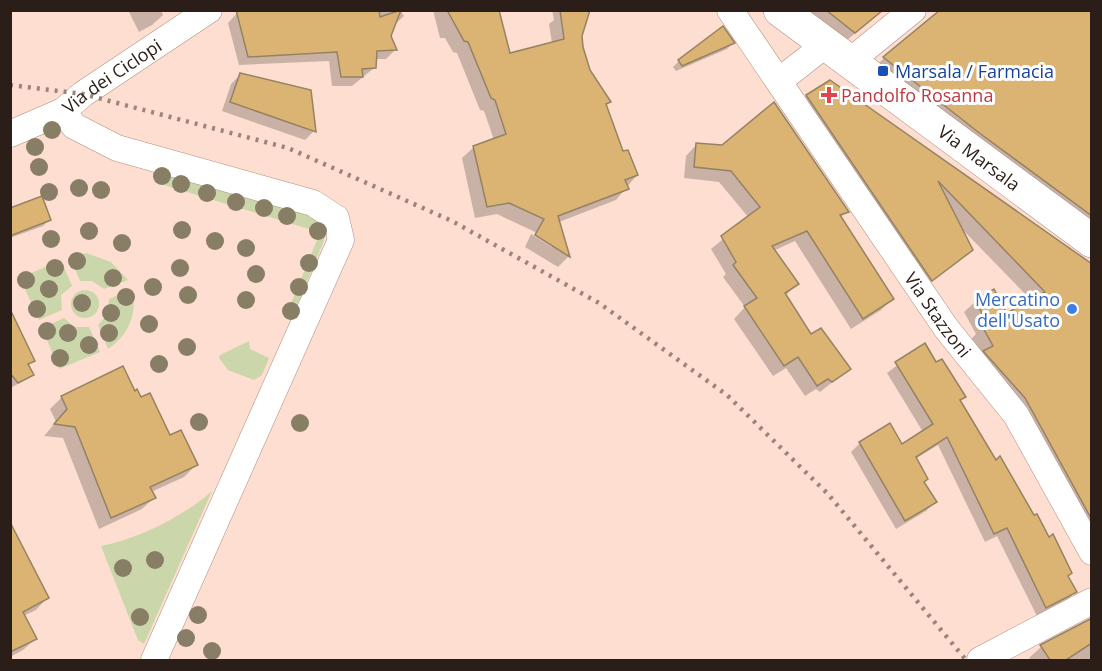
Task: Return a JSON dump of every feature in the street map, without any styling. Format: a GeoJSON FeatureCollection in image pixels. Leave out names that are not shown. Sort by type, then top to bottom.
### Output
{"type":"FeatureCollection","features":[{"type":"Feature","properties":{"kind":"main road","name":"Via Marsala"},"geometry":{"type":"LineString","coordinates":[[780,10],[1092,241]]}},
{"type":"Feature","properties":{"kind":"street","name":"Via dei Ciclopi"},"geometry":{"type":"LineString","coordinates":[[10,134],[63,111],[83,94],[209,10]]}},
{"type":"Feature","properties":{"kind":"street","name":"Via Stazzoni"},"geometry":{"type":"LineString","coordinates":[[730,10],[946,328],[1016,415],[1083,518],[1092,552]]}},
{"type":"Feature","properties":{"kind":"street"},"geometry":{"type":"LineString","coordinates":[[779,81],[837,54],[913,10]]}},
{"type":"Feature","properties":{"kind":"street"},"geometry":{"type":"LineString","coordinates":[[63,111],[74,126],[117,148],[313,203],[336,218],[341,240],[154,660]]}},
{"type":"Feature","properties":{"kind":"street"},"geometry":{"type":"LineString","coordinates":[[980,660],[1092,601]]}},
{"type":"Feature","properties":{"kind":"green space"},"geometry":{"type":"Polygon","coordinates":[[[158,170],[306,214],[316,219],[326,231],[291,320],[285,318],[317,240],[309,229],[154,182],[158,170]]]}},
{"type":"Feature","properties":{"kind":"green space"},"geometry":{"type":"Polygon","coordinates":[[[86,253],[111,262],[128,280],[104,289],[92,281],[80,281],[70,257],[86,253]]]}},
{"type":"Feature","properties":{"kind":"green space"},"geometry":{"type":"Polygon","coordinates":[[[61,260],[72,286],[61,295],[62,310],[39,320],[20,278],[61,260]]]}},
{"type":"Feature","properties":{"kind":"green space"},"geometry":{"type":"Polygon","coordinates":[[[132,289],[134,307],[130,323],[121,337],[108,349],[98,325],[108,314],[109,299],[132,289]]]}},
{"type":"Feature","properties":{"kind":"green space"},"geometry":{"type":"Polygon","coordinates":[[[85,290],[95,294],[99,304],[95,314],[85,318],[75,314],[71,304],[75,294],[85,290]]]}},
{"type":"Feature","properties":{"kind":"green space"},"geometry":{"type":"Polygon","coordinates":[[[64,318],[74,327],[89,327],[100,352],[59,369],[42,328],[64,318]]]}},
{"type":"Feature","properties":{"kind":"green space"},"geometry":{"type":"Polygon","coordinates":[[[249,341],[250,349],[269,358],[262,375],[254,380],[228,370],[219,358],[220,355],[249,341]]]}},
{"type":"Feature","properties":{"kind":"green space"},"geometry":{"type":"Polygon","coordinates":[[[212,491],[144,644],[138,640],[101,546],[130,538],[160,525],[188,509],[212,491]]]}},
{"type":"Feature","properties":{"kind":"building"},"geometry":{"type":"Polygon","coordinates":[[[236,10],[379,10],[380,17],[401,10],[391,36],[397,50],[377,51],[376,68],[362,69],[363,77],[341,77],[337,52],[248,57],[236,10]]]}},
{"type":"Feature","properties":{"kind":"building"},"geometry":{"type":"Polygon","coordinates":[[[447,10],[499,10],[510,53],[564,39],[560,10],[590,10],[582,36],[583,47],[590,70],[611,102],[606,104],[623,151],[628,150],[638,175],[625,180],[629,189],[558,216],[570,257],[535,235],[544,219],[509,203],[487,207],[473,146],[506,134],[495,100],[491,98],[468,42],[464,41],[447,10]]]}},
{"type":"Feature","properties":{"kind":"building"},"geometry":{"type":"Polygon","coordinates":[[[826,10],[883,10],[855,33],[826,10]]]}},
{"type":"Feature","properties":{"kind":"building"},"geometry":{"type":"Polygon","coordinates":[[[940,10],[1092,10],[1092,216],[978,132],[883,57],[940,10]]]}},
{"type":"Feature","properties":{"kind":"building"},"geometry":{"type":"Polygon","coordinates":[[[723,26],[735,43],[682,66],[678,60],[723,26]]]}},
{"type":"Feature","properties":{"kind":"building"},"geometry":{"type":"Polygon","coordinates":[[[240,73],[311,90],[316,132],[230,102],[240,73]]]}},
{"type":"Feature","properties":{"kind":"building"},"geometry":{"type":"Polygon","coordinates":[[[830,80],[1092,264],[1092,520],[1025,398],[983,351],[993,346],[982,326],[987,323],[975,300],[994,289],[1007,313],[1045,292],[938,181],[973,250],[932,281],[806,95],[830,80]]]}},
{"type":"Feature","properties":{"kind":"building"},"geometry":{"type":"Polygon","coordinates":[[[774,102],[849,212],[840,215],[894,299],[863,319],[807,231],[772,246],[799,284],[785,293],[811,334],[821,328],[851,369],[832,382],[828,379],[817,386],[798,357],[784,366],[744,306],[757,298],[733,265],[736,262],[721,236],[760,207],[731,171],[694,167],[696,143],[722,145],[774,102]]]}},
{"type":"Feature","properties":{"kind":"building"},"geometry":{"type":"Polygon","coordinates":[[[42,196],[51,220],[10,236],[10,208],[42,196]]]}},
{"type":"Feature","properties":{"kind":"building"},"geometry":{"type":"Polygon","coordinates":[[[10,309],[35,361],[28,364],[34,375],[18,383],[10,373],[10,309]]]}},
{"type":"Feature","properties":{"kind":"building"},"geometry":{"type":"Polygon","coordinates":[[[925,343],[936,362],[942,359],[966,397],[960,400],[996,460],[1000,456],[1034,515],[1037,514],[1049,537],[1053,534],[1072,573],[1068,576],[1077,592],[1046,608],[1007,528],[994,534],[947,437],[916,457],[928,479],[924,482],[937,502],[905,521],[859,442],[890,423],[902,444],[933,424],[895,362],[925,343]]]}},
{"type":"Feature","properties":{"kind":"building"},"geometry":{"type":"Polygon","coordinates":[[[123,366],[135,391],[137,389],[141,397],[150,393],[170,435],[181,430],[198,465],[150,487],[156,498],[111,518],[75,427],[54,424],[67,409],[61,396],[123,366]]]}},
{"type":"Feature","properties":{"kind":"building"},"geometry":{"type":"Polygon","coordinates":[[[10,522],[49,598],[23,612],[37,639],[10,652],[10,522]]]}},
{"type":"Feature","properties":{"kind":"building"},"geometry":{"type":"Polygon","coordinates":[[[1092,618],[1092,643],[1066,660],[1050,660],[1040,645],[1092,618]]]}},
{"type":"Feature","properties":{"kind":"railway"},"geometry":{"type":"LineString","coordinates":[[10,85],[83,94],[288,148],[452,221],[599,303],[727,395],[828,494],[966,660]]}},
{"type":"Feature","properties":{"kind":"place","name":"Marsala / Farmacia"},"geometry":{"type":"Point","coordinates":[883,71]}},
{"type":"Feature","properties":{"kind":"place","name":"Pandolfo Rosanna"},"geometry":{"type":"Point","coordinates":[829,95]}},
{"type":"Feature","properties":{"kind":"place","name":"Mercatino dell'Usato"},"geometry":{"type":"Point","coordinates":[1072,309]}}]}
